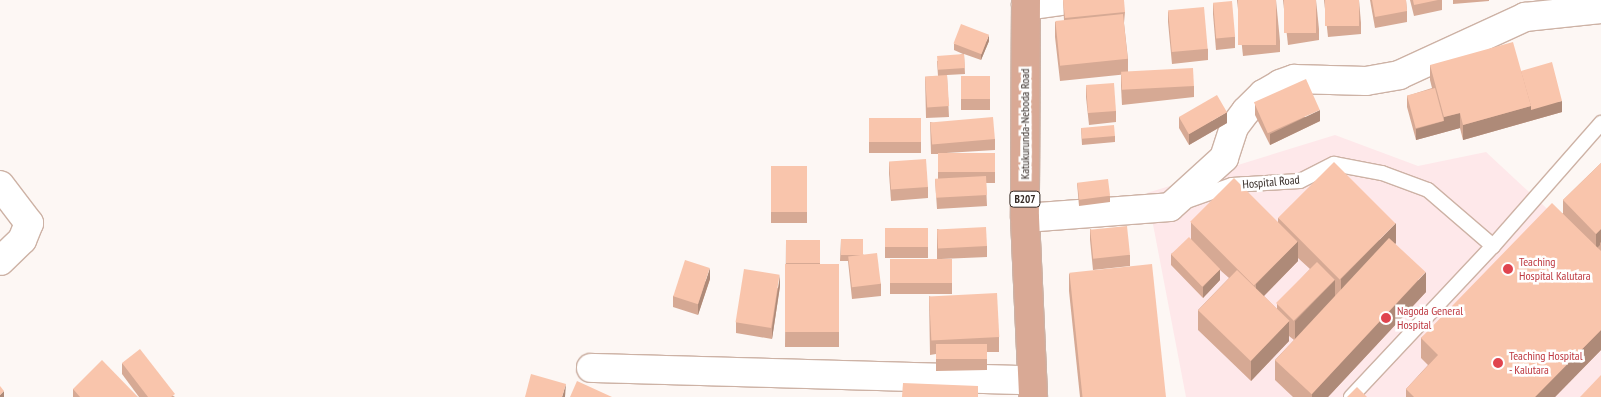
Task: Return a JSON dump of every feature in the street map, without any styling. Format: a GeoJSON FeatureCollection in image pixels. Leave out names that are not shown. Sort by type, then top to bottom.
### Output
{"type":"FeatureCollection","features":[{"type":"Feature","properties":{"kind":"main road","name":"Katukurunda-Neboda Road"},"geometry":{"type":"LineString","coordinates":[[1026,3],[1025,218],[1033,389]]}},
{"type":"Feature","properties":{"kind":"street"},"geometry":{"type":"LineString","coordinates":[[1026,3],[1068,0]]}},
{"type":"Feature","properties":{"kind":"street"},"geometry":{"type":"LineString","coordinates":[[1170,207],[1224,158],[1234,127],[1246,111],[1264,94],[1280,84],[1294,79],[1366,81],[1399,74],[1525,17],[1601,9]]}},
{"type":"Feature","properties":{"kind":"street"},"geometry":{"type":"LineString","coordinates":[[0,185],[29,223],[22,240],[0,261]]}},
{"type":"Feature","properties":{"kind":"street","name":"Hospital Road"},"geometry":{"type":"LineString","coordinates":[[1025,218],[1170,207]]}},
{"type":"Feature","properties":{"kind":"street"},"geometry":{"type":"LineString","coordinates":[[591,368],[1033,389]]}},
{"type":"Feature","properties":{"kind":"lane"},"geometry":{"type":"LineString","coordinates":[[1350,397],[1493,246],[1601,123]]}},
{"type":"Feature","properties":{"kind":"lane","name":"Hospital Road"},"geometry":{"type":"LineString","coordinates":[[1170,207],[1232,185],[1300,181],[1334,164],[1382,174],[1428,190],[1493,246]]}},
{"type":"Feature","properties":{"kind":"shaded area","name":"Nagoda General Hospital"},"geometry":{"type":"Polygon","coordinates":[[[1335,135],[1418,166],[1486,152],[1601,259],[1601,376],[1581,397],[1186,397],[1147,193],[1335,135]]]}},
{"type":"Feature","properties":{"kind":"building"},"geometry":{"type":"Polygon","coordinates":[[[1063,0],[1124,0],[1125,12],[1065,18],[1063,0]]]}},
{"type":"Feature","properties":{"kind":"building"},"geometry":{"type":"Polygon","coordinates":[[[1238,0],[1276,0],[1276,45],[1238,45],[1238,0]]]}},
{"type":"Feature","properties":{"kind":"building"},"geometry":{"type":"Polygon","coordinates":[[[1284,0],[1316,0],[1316,33],[1284,33],[1284,0]]]}},
{"type":"Feature","properties":{"kind":"building"},"geometry":{"type":"Polygon","coordinates":[[[1325,0],[1359,0],[1359,26],[1325,26],[1325,0]]]}},
{"type":"Feature","properties":{"kind":"building"},"geometry":{"type":"Polygon","coordinates":[[[1372,0],[1406,0],[1407,11],[1375,17],[1372,0]]]}},
{"type":"Feature","properties":{"kind":"building"},"geometry":{"type":"Polygon","coordinates":[[[1413,0],[1438,0],[1414,5],[1413,0]]]}},
{"type":"Feature","properties":{"kind":"building"},"geometry":{"type":"Polygon","coordinates":[[[1232,1],[1235,37],[1216,39],[1213,3],[1232,1]]]}},
{"type":"Feature","properties":{"kind":"building"},"geometry":{"type":"Polygon","coordinates":[[[1204,7],[1208,49],[1172,52],[1168,10],[1204,7]]]}},
{"type":"Feature","properties":{"kind":"building"},"geometry":{"type":"Polygon","coordinates":[[[1123,14],[1128,59],[1060,66],[1055,21],[1123,14]]]}},
{"type":"Feature","properties":{"kind":"building"},"geometry":{"type":"Polygon","coordinates":[[[961,24],[989,35],[981,54],[953,44],[961,24]]]}},
{"type":"Feature","properties":{"kind":"building"},"geometry":{"type":"Polygon","coordinates":[[[1513,42],[1531,106],[1463,125],[1460,113],[1444,117],[1430,65],[1513,42]]]}},
{"type":"Feature","properties":{"kind":"building"},"geometry":{"type":"Polygon","coordinates":[[[964,54],[965,68],[938,70],[937,56],[964,54]]]}},
{"type":"Feature","properties":{"kind":"building"},"geometry":{"type":"Polygon","coordinates":[[[1552,62],[1562,101],[1531,110],[1521,71],[1552,62]]]}},
{"type":"Feature","properties":{"kind":"building"},"geometry":{"type":"Polygon","coordinates":[[[1193,68],[1194,86],[1122,90],[1121,72],[1193,68]]]}},
{"type":"Feature","properties":{"kind":"building"},"geometry":{"type":"Polygon","coordinates":[[[947,75],[949,106],[927,107],[925,77],[947,75]]]}},
{"type":"Feature","properties":{"kind":"building"},"geometry":{"type":"Polygon","coordinates":[[[961,76],[990,76],[990,99],[961,99],[961,76]]]}},
{"type":"Feature","properties":{"kind":"building"},"geometry":{"type":"Polygon","coordinates":[[[1306,79],[1320,110],[1268,133],[1254,102],[1306,79]]]}},
{"type":"Feature","properties":{"kind":"building"},"geometry":{"type":"Polygon","coordinates":[[[1114,83],[1116,111],[1088,113],[1086,85],[1114,83]]]}},
{"type":"Feature","properties":{"kind":"building"},"geometry":{"type":"Polygon","coordinates":[[[1435,88],[1444,121],[1416,128],[1407,96],[1435,88]]]}},
{"type":"Feature","properties":{"kind":"building"},"geometry":{"type":"Polygon","coordinates":[[[1217,95],[1227,112],[1189,134],[1179,117],[1217,95]]]}},
{"type":"Feature","properties":{"kind":"building"},"geometry":{"type":"Polygon","coordinates":[[[993,117],[995,139],[932,144],[930,122],[993,117]]]}},
{"type":"Feature","properties":{"kind":"building"},"geometry":{"type":"Polygon","coordinates":[[[869,118],[921,118],[921,142],[869,142],[869,118]]]}},
{"type":"Feature","properties":{"kind":"building"},"geometry":{"type":"Polygon","coordinates":[[[1114,125],[1115,136],[1082,139],[1081,128],[1114,125]]]}},
{"type":"Feature","properties":{"kind":"building"},"geometry":{"type":"Polygon","coordinates":[[[938,153],[995,153],[995,172],[938,172],[938,153]]]}},
{"type":"Feature","properties":{"kind":"building"},"geometry":{"type":"Polygon","coordinates":[[[926,159],[928,187],[891,190],[889,162],[926,159]]]}},
{"type":"Feature","properties":{"kind":"building"},"geometry":{"type":"Polygon","coordinates":[[[1334,162],[1396,224],[1340,279],[1278,218],[1334,162]]]}},
{"type":"Feature","properties":{"kind":"building"},"geometry":{"type":"Polygon","coordinates":[[[1601,163],[1601,229],[1596,234],[1563,200],[1601,163]]]}},
{"type":"Feature","properties":{"kind":"building"},"geometry":{"type":"Polygon","coordinates":[[[771,166],[807,166],[807,212],[771,212],[771,166]]]}},
{"type":"Feature","properties":{"kind":"building"},"geometry":{"type":"Polygon","coordinates":[[[986,176],[987,195],[936,198],[935,179],[986,176]]]}},
{"type":"Feature","properties":{"kind":"building"},"geometry":{"type":"Polygon","coordinates":[[[1234,178],[1298,242],[1254,285],[1190,222],[1234,178]]]}},
{"type":"Feature","properties":{"kind":"building"},"geometry":{"type":"Polygon","coordinates":[[[1108,179],[1110,196],[1079,200],[1077,183],[1108,179]]]}},
{"type":"Feature","properties":{"kind":"building"},"geometry":{"type":"Polygon","coordinates":[[[1552,203],[1601,251],[1601,330],[1535,397],[1414,397],[1406,389],[1438,355],[1421,338],[1552,203]]]}},
{"type":"Feature","properties":{"kind":"building"},"geometry":{"type":"Polygon","coordinates":[[[1127,226],[1130,255],[1093,259],[1090,230],[1127,226]]]}},
{"type":"Feature","properties":{"kind":"building"},"geometry":{"type":"Polygon","coordinates":[[[986,227],[987,246],[938,249],[937,230],[986,227]]]}},
{"type":"Feature","properties":{"kind":"building"},"geometry":{"type":"Polygon","coordinates":[[[885,228],[928,228],[928,247],[885,247],[885,228]]]}},
{"type":"Feature","properties":{"kind":"building"},"geometry":{"type":"Polygon","coordinates":[[[1189,237],[1220,269],[1202,287],[1171,254],[1189,237]]]}},
{"type":"Feature","properties":{"kind":"building"},"geometry":{"type":"Polygon","coordinates":[[[1389,238],[1426,272],[1312,394],[1275,360],[1389,238]]]}},
{"type":"Feature","properties":{"kind":"building"},"geometry":{"type":"Polygon","coordinates":[[[841,239],[863,239],[863,255],[841,255],[841,239]]]}},
{"type":"Feature","properties":{"kind":"building"},"geometry":{"type":"Polygon","coordinates":[[[786,240],[820,240],[820,263],[786,263],[786,240]]]}},
{"type":"Feature","properties":{"kind":"building"},"geometry":{"type":"Polygon","coordinates":[[[877,253],[881,284],[852,287],[848,257],[877,253]]]}},
{"type":"Feature","properties":{"kind":"building"},"geometry":{"type":"Polygon","coordinates":[[[890,259],[952,259],[952,283],[890,283],[890,259]]]}},
{"type":"Feature","properties":{"kind":"building"},"geometry":{"type":"Polygon","coordinates":[[[685,260],[710,268],[698,304],[673,296],[685,260]]]}},
{"type":"Feature","properties":{"kind":"building"},"geometry":{"type":"Polygon","coordinates":[[[1317,262],[1335,280],[1294,321],[1276,303],[1317,262]]]}},
{"type":"Feature","properties":{"kind":"building"},"geometry":{"type":"Polygon","coordinates":[[[785,264],[839,264],[839,332],[785,332],[785,264]]]}},
{"type":"Feature","properties":{"kind":"building"},"geometry":{"type":"Polygon","coordinates":[[[1152,264],[1166,397],[1083,397],[1069,273],[1152,264]]]}},
{"type":"Feature","properties":{"kind":"building"},"geometry":{"type":"Polygon","coordinates":[[[744,269],[780,275],[771,328],[736,322],[744,269]]]}},
{"type":"Feature","properties":{"kind":"building"},"geometry":{"type":"Polygon","coordinates":[[[1237,270],[1290,321],[1251,361],[1198,310],[1237,270]]]}},
{"type":"Feature","properties":{"kind":"building"},"geometry":{"type":"Polygon","coordinates":[[[997,293],[999,337],[931,340],[929,297],[997,293]]]}},
{"type":"Feature","properties":{"kind":"building"},"geometry":{"type":"Polygon","coordinates":[[[936,344],[987,344],[987,359],[936,359],[936,344]]]}},
{"type":"Feature","properties":{"kind":"building"},"geometry":{"type":"Polygon","coordinates":[[[140,349],[175,394],[171,397],[148,397],[122,363],[140,349]]]}},
{"type":"Feature","properties":{"kind":"building"},"geometry":{"type":"Polygon","coordinates":[[[102,360],[138,397],[80,397],[73,389],[102,360]]]}},
{"type":"Feature","properties":{"kind":"building"},"geometry":{"type":"Polygon","coordinates":[[[531,374],[566,384],[562,397],[525,397],[531,374]]]}},
{"type":"Feature","properties":{"kind":"building"},"geometry":{"type":"Polygon","coordinates":[[[1601,375],[1601,397],[1580,397],[1601,375]]]}},
{"type":"Feature","properties":{"kind":"building"},"geometry":{"type":"Polygon","coordinates":[[[577,381],[612,397],[570,397],[577,381]]]}},
{"type":"Feature","properties":{"kind":"building"},"geometry":{"type":"Polygon","coordinates":[[[903,383],[978,386],[978,397],[902,397],[903,383]]]}},
{"type":"Feature","properties":{"kind":"building"},"geometry":{"type":"Polygon","coordinates":[[[0,386],[4,391],[0,395],[0,386]]]}},
{"type":"Feature","properties":{"kind":"building"},"geometry":{"type":"Polygon","coordinates":[[[1357,387],[1367,397],[1347,397],[1357,387]]]}},
{"type":"Feature","properties":{"kind":"place","name":"Teaching Hospital Kalutara"},"geometry":{"type":"Point","coordinates":[1508,269]}},
{"type":"Feature","properties":{"kind":"place","name":"Nagoda General Hospital"},"geometry":{"type":"Point","coordinates":[1386,318]}},
{"type":"Feature","properties":{"kind":"place","name":"Teaching Hospital - Kalutara"},"geometry":{"type":"Point","coordinates":[1498,363]}}]}
